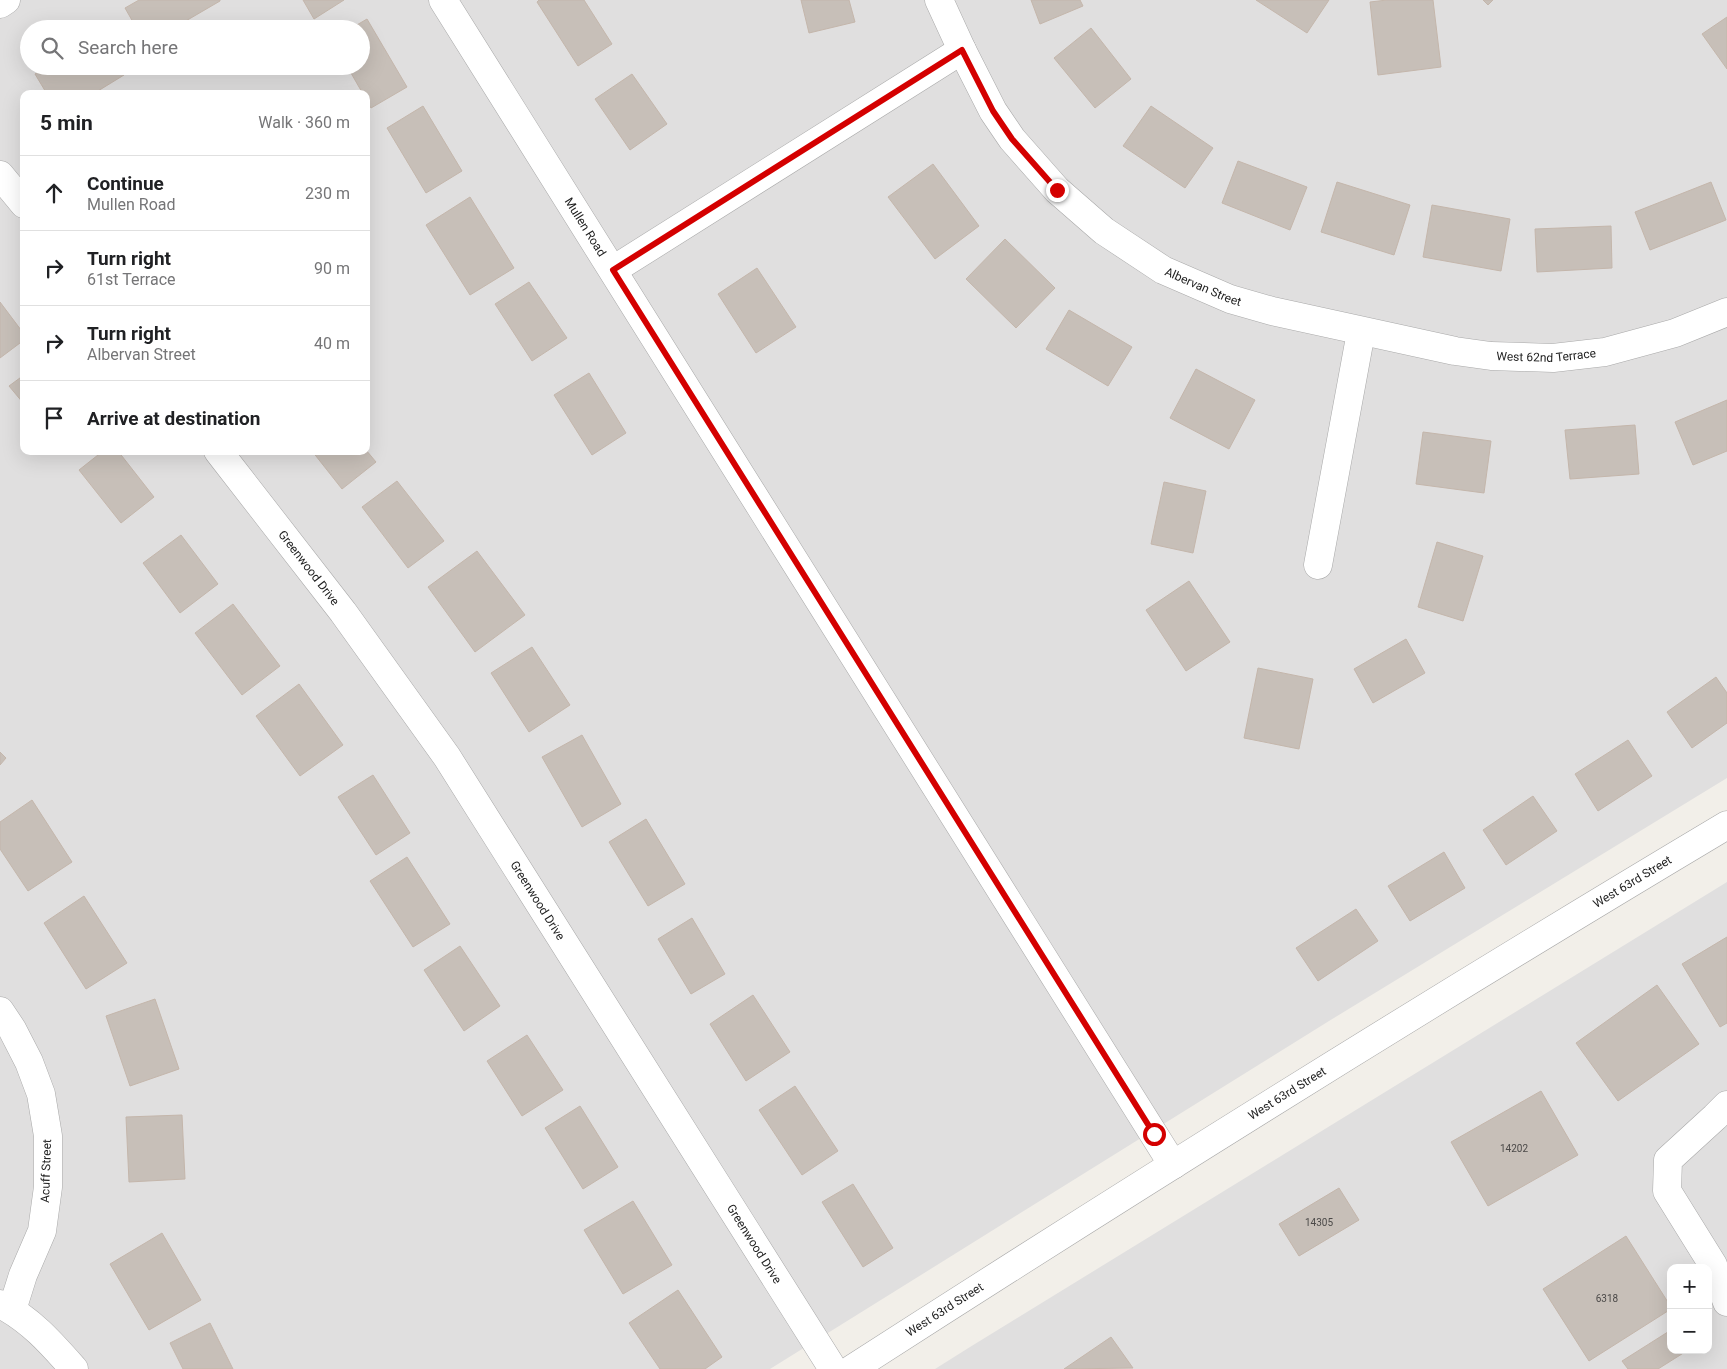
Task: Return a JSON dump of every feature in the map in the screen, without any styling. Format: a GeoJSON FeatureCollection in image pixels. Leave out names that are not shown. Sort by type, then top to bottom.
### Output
{"type":"FeatureCollection","features":[{"type":"Feature","properties":{"kind":"street"},"geometry":{"type":"LineString","coordinates":[[0,4],[6,0]]}},
{"type":"Feature","properties":{"kind":"street","name":"Mullen Road"},"geometry":{"type":"LineString","coordinates":[[443,0],[1173,1165]]}},
{"type":"Feature","properties":{"kind":"street","name":"Albervan Street"},"geometry":{"type":"LineString","coordinates":[[939,0],[993,111],[1012,139],[1057,190],[1104,231],[1164,270],[1230,299],[1272,312],[1361,332]]}},
{"type":"Feature","properties":{"kind":"street"},"geometry":{"type":"LineString","coordinates":[[613,270],[962,50]]}},
{"type":"Feature","properties":{"kind":"street"},"geometry":{"type":"LineString","coordinates":[[0,175],[20,199]]}},
{"type":"Feature","properties":{"kind":"street","name":"West 62nd Terrace"},"geometry":{"type":"LineString","coordinates":[[1361,332],[1455,351],[1491,356],[1553,358],[1605,352],[1675,333],[1727,312]]}},
{"type":"Feature","properties":{"kind":"street"},"geometry":{"type":"LineString","coordinates":[[1318,565],[1361,332]]}},
{"type":"Feature","properties":{"kind":"street","name":"Greenwood Drive"},"geometry":{"type":"LineString","coordinates":[[221,455],[343,612],[447,757],[833,1369]]}},
{"type":"Feature","properties":{"kind":"street","name":"West 63rd Street"},"geometry":{"type":"LineString","coordinates":[[852,1369],[1173,1165],[1510,955],[1727,825]]}},
{"type":"Feature","properties":{"kind":"street","name":"Acuff Street"},"geometry":{"type":"LineString","coordinates":[[0,1012],[12,1029],[29,1062],[41,1094],[48,1136],[48,1187],[42,1231],[23,1275],[6,1307],[44,1334],[74,1369]]}},
{"type":"Feature","properties":{"kind":"street"},"geometry":{"type":"LineString","coordinates":[[1727,1104],[1668,1160],[1667,1191],[1713,1264],[1727,1302]]}},
{"type":"Feature","properties":{"kind":"shaded area"},"geometry":{"type":"Polygon","coordinates":[[[0,0],[1727,0],[1727,778],[1329,1021],[770,1369],[0,1369],[0,0]]]}},
{"type":"Feature","properties":{"kind":"shaded area"},"geometry":{"type":"Polygon","coordinates":[[[1727,882],[1727,1369],[935,1369],[970,1347],[1727,882]]]}},
{"type":"Feature","properties":{"kind":"building"},"geometry":{"type":"Polygon","coordinates":[[[139,0],[220,0],[187,20],[132,20],[125,8],[139,0]]]}},
{"type":"Feature","properties":{"kind":"building"},"geometry":{"type":"Polygon","coordinates":[[[303,0],[344,0],[314,19],[303,0]]]}},
{"type":"Feature","properties":{"kind":"building"},"geometry":{"type":"Polygon","coordinates":[[[539,0],[584,0],[612,44],[578,66],[537,2],[539,0]]]}},
{"type":"Feature","properties":{"kind":"building"},"geometry":{"type":"Polygon","coordinates":[[[801,0],[849,0],[855,22],[809,33],[801,0]]]}},
{"type":"Feature","properties":{"kind":"building"},"geometry":{"type":"Polygon","coordinates":[[[1031,0],[1080,0],[1083,6],[1040,24],[1031,0]]]}},
{"type":"Feature","properties":{"kind":"building"},"geometry":{"type":"Polygon","coordinates":[[[1256,0],[1329,0],[1307,33],[1256,0]]]}},
{"type":"Feature","properties":{"kind":"building"},"geometry":{"type":"Polygon","coordinates":[[[1433,0],[1441,67],[1378,75],[1370,2],[1433,0]]]}},
{"type":"Feature","properties":{"kind":"building"},"geometry":{"type":"Polygon","coordinates":[[[1483,0],[1493,0],[1488,5],[1483,0]]]}},
{"type":"Feature","properties":{"kind":"building"},"geometry":{"type":"Polygon","coordinates":[[[1727,17],[1727,69],[1702,34],[1727,17]]]}},
{"type":"Feature","properties":{"kind":"building"},"geometry":{"type":"Polygon","coordinates":[[[370,24],[407,87],[371,108],[370,90],[361,90],[352,75],[370,75],[370,24]]]}},
{"type":"Feature","properties":{"kind":"building"},"geometry":{"type":"Polygon","coordinates":[[[1091,28],[1131,79],[1095,108],[1054,58],[1091,28]]]}},
{"type":"Feature","properties":{"kind":"building"},"geometry":{"type":"Polygon","coordinates":[[[632,74],[667,124],[630,150],[595,99],[632,74]]]}},
{"type":"Feature","properties":{"kind":"building"},"geometry":{"type":"Polygon","coordinates":[[[36,75],[124,75],[100,90],[45,90],[36,75]]]}},
{"type":"Feature","properties":{"kind":"building"},"geometry":{"type":"Polygon","coordinates":[[[423,106],[462,171],[426,193],[387,128],[423,106]]]}},
{"type":"Feature","properties":{"kind":"building"},"geometry":{"type":"Polygon","coordinates":[[[1151,106],[1213,148],[1185,188],[1123,146],[1151,106]]]}},
{"type":"Feature","properties":{"kind":"building"},"geometry":{"type":"Polygon","coordinates":[[[1238,161],[1307,187],[1290,230],[1222,203],[1238,161]]]}},
{"type":"Feature","properties":{"kind":"building"},"geometry":{"type":"Polygon","coordinates":[[[933,164],[979,226],[935,259],[888,197],[933,164]]]}},
{"type":"Feature","properties":{"kind":"building"},"geometry":{"type":"Polygon","coordinates":[[[1337,182],[1410,205],[1394,255],[1321,232],[1337,182]]]}},
{"type":"Feature","properties":{"kind":"building"},"geometry":{"type":"Polygon","coordinates":[[[1711,182],[1726,220],[1650,250],[1635,212],[1711,182]]]}},
{"type":"Feature","properties":{"kind":"building"},"geometry":{"type":"Polygon","coordinates":[[[470,197],[514,268],[470,295],[426,225],[470,197]]]}},
{"type":"Feature","properties":{"kind":"building"},"geometry":{"type":"Polygon","coordinates":[[[1432,205],[1510,219],[1501,271],[1423,257],[1432,205]]]}},
{"type":"Feature","properties":{"kind":"building"},"geometry":{"type":"Polygon","coordinates":[[[1611,226],[1612,268],[1537,272],[1535,229],[1611,226]]]}},
{"type":"Feature","properties":{"kind":"building"},"geometry":{"type":"Polygon","coordinates":[[[1005,239],[1055,288],[1016,328],[966,279],[1005,239]]]}},
{"type":"Feature","properties":{"kind":"building"},"geometry":{"type":"Polygon","coordinates":[[[757,268],[796,327],[756,353],[718,294],[757,268]]]}},
{"type":"Feature","properties":{"kind":"building"},"geometry":{"type":"Polygon","coordinates":[[[529,282],[567,338],[532,361],[495,304],[529,282]]]}},
{"type":"Feature","properties":{"kind":"building"},"geometry":{"type":"Polygon","coordinates":[[[0,302],[20,329],[20,343],[0,358],[0,302]]]}},
{"type":"Feature","properties":{"kind":"building"},"geometry":{"type":"Polygon","coordinates":[[[1069,310],[1132,347],[1108,386],[1046,349],[1069,310]]]}},
{"type":"Feature","properties":{"kind":"building"},"geometry":{"type":"Polygon","coordinates":[[[1196,369],[1255,400],[1229,449],[1170,418],[1196,369]]]}},
{"type":"Feature","properties":{"kind":"building"},"geometry":{"type":"Polygon","coordinates":[[[589,373],[626,433],[592,455],[554,395],[589,373]]]}},
{"type":"Feature","properties":{"kind":"building"},"geometry":{"type":"Polygon","coordinates":[[[20,378],[20,399],[9,386],[20,378]]]}},
{"type":"Feature","properties":{"kind":"building"},"geometry":{"type":"Polygon","coordinates":[[[1727,400],[1727,451],[1693,465],[1675,422],[1727,400]]]}},
{"type":"Feature","properties":{"kind":"building"},"geometry":{"type":"Polygon","coordinates":[[[1635,425],[1639,474],[1570,479],[1565,430],[1635,425]]]}},
{"type":"Feature","properties":{"kind":"building"},"geometry":{"type":"Polygon","coordinates":[[[1423,432],[1491,441],[1484,493],[1416,484],[1423,432]]]}},
{"type":"Feature","properties":{"kind":"building"},"geometry":{"type":"Polygon","coordinates":[[[98,455],[121,455],[154,497],[121,523],[79,470],[98,455]]]}},
{"type":"Feature","properties":{"kind":"building"},"geometry":{"type":"Polygon","coordinates":[[[315,455],[370,455],[376,462],[342,489],[315,455]]]}},
{"type":"Feature","properties":{"kind":"building"},"geometry":{"type":"Polygon","coordinates":[[[397,481],[444,541],[408,568],[362,507],[397,481]]]}},
{"type":"Feature","properties":{"kind":"building"},"geometry":{"type":"Polygon","coordinates":[[[1164,482],[1206,491],[1193,553],[1151,544],[1164,482]]]}},
{"type":"Feature","properties":{"kind":"building"},"geometry":{"type":"Polygon","coordinates":[[[181,535],[218,584],[180,613],[143,563],[181,535]]]}},
{"type":"Feature","properties":{"kind":"building"},"geometry":{"type":"Polygon","coordinates":[[[1437,542],[1483,556],[1463,621],[1418,607],[1437,542]]]}},
{"type":"Feature","properties":{"kind":"building"},"geometry":{"type":"Polygon","coordinates":[[[477,551],[525,615],[475,652],[428,587],[477,551]]]}},
{"type":"Feature","properties":{"kind":"building"},"geometry":{"type":"Polygon","coordinates":[[[1189,581],[1230,642],[1186,671],[1146,610],[1189,581]]]}},
{"type":"Feature","properties":{"kind":"building"},"geometry":{"type":"Polygon","coordinates":[[[233,604],[280,666],[242,695],[195,633],[233,604]]]}},
{"type":"Feature","properties":{"kind":"building"},"geometry":{"type":"Polygon","coordinates":[[[1406,639],[1425,673],[1373,703],[1354,669],[1406,639]]]}},
{"type":"Feature","properties":{"kind":"building"},"geometry":{"type":"Polygon","coordinates":[[[532,647],[570,705],[529,732],[491,673],[532,647]]]}},
{"type":"Feature","properties":{"kind":"building"},"geometry":{"type":"Polygon","coordinates":[[[1258,668],[1313,679],[1299,749],[1244,738],[1258,668]]]}},
{"type":"Feature","properties":{"kind":"building"},"geometry":{"type":"Polygon","coordinates":[[[1716,677],[1727,693],[1727,723],[1692,748],[1667,712],[1716,677]]]}},
{"type":"Feature","properties":{"kind":"building"},"geometry":{"type":"Polygon","coordinates":[[[299,684],[343,745],[300,776],[256,716],[299,684]]]}},
{"type":"Feature","properties":{"kind":"building"},"geometry":{"type":"Polygon","coordinates":[[[582,735],[621,804],[582,827],[542,757],[582,735]]]}},
{"type":"Feature","properties":{"kind":"building"},"geometry":{"type":"Polygon","coordinates":[[[1628,740],[1652,776],[1598,811],[1575,774],[1628,740]]]}},
{"type":"Feature","properties":{"kind":"building"},"geometry":{"type":"Polygon","coordinates":[[[0,752],[6,758],[0,765],[0,752]]]}},
{"type":"Feature","properties":{"kind":"building"},"geometry":{"type":"Polygon","coordinates":[[[373,775],[410,833],[376,855],[338,797],[373,775]]]}},
{"type":"Feature","properties":{"kind":"building"},"geometry":{"type":"Polygon","coordinates":[[[1533,796],[1557,831],[1506,865],[1483,830],[1533,796]]]}},
{"type":"Feature","properties":{"kind":"building"},"geometry":{"type":"Polygon","coordinates":[[[32,800],[72,862],[28,891],[0,849],[0,822],[32,800]]]}},
{"type":"Feature","properties":{"kind":"building"},"geometry":{"type":"Polygon","coordinates":[[[646,819],[685,884],[648,906],[609,842],[646,819]]]}},
{"type":"Feature","properties":{"kind":"building"},"geometry":{"type":"Polygon","coordinates":[[[1444,852],[1465,888],[1410,921],[1388,886],[1444,852]]]}},
{"type":"Feature","properties":{"kind":"building"},"geometry":{"type":"Polygon","coordinates":[[[407,857],[450,924],[413,947],[370,881],[407,857]]]}},
{"type":"Feature","properties":{"kind":"building"},"geometry":{"type":"Polygon","coordinates":[[[84,896],[127,963],[86,989],[44,923],[84,896]]]}},
{"type":"Feature","properties":{"kind":"building"},"geometry":{"type":"Polygon","coordinates":[[[1356,909],[1378,941],[1318,981],[1296,948],[1356,909]]]}},
{"type":"Feature","properties":{"kind":"building"},"geometry":{"type":"Polygon","coordinates":[[[692,918],[725,974],[691,994],[658,939],[692,918]]]}},
{"type":"Feature","properties":{"kind":"building"},"geometry":{"type":"Polygon","coordinates":[[[1727,937],[1727,1023],[1720,1027],[1682,964],[1727,937]]]}},
{"type":"Feature","properties":{"kind":"building"},"geometry":{"type":"Polygon","coordinates":[[[460,946],[500,1006],[464,1031],[424,970],[460,946]]]}},
{"type":"Feature","properties":{"kind":"building"},"geometry":{"type":"Polygon","coordinates":[[[1657,985],[1699,1044],[1618,1101],[1576,1043],[1657,985]]]}},
{"type":"Feature","properties":{"kind":"building"},"geometry":{"type":"Polygon","coordinates":[[[753,995],[790,1052],[746,1081],[710,1024],[753,995]]]}},
{"type":"Feature","properties":{"kind":"building"},"geometry":{"type":"Polygon","coordinates":[[[155,999],[179,1069],[130,1086],[106,1016],[155,999]]]}},
{"type":"Feature","properties":{"kind":"building"},"geometry":{"type":"Polygon","coordinates":[[[527,1035],[563,1090],[522,1116],[487,1061],[527,1035]]]}},
{"type":"Feature","properties":{"kind":"building"},"geometry":{"type":"Polygon","coordinates":[[[795,1086],[838,1151],[802,1175],[759,1110],[795,1086]]]}},
{"type":"Feature","properties":{"kind":"building"},"geometry":{"type":"Polygon","coordinates":[[[1541,1091],[1578,1155],[1488,1206],[1451,1142],[1541,1091]]]}},
{"type":"Feature","properties":{"kind":"building"},"geometry":{"type":"Polygon","coordinates":[[[580,1106],[618,1167],[583,1189],[545,1128],[580,1106]]]}},
{"type":"Feature","properties":{"kind":"building"},"geometry":{"type":"Polygon","coordinates":[[[182,1115],[185,1179],[129,1182],[126,1117],[182,1115]]]}},
{"type":"Feature","properties":{"kind":"building"},"geometry":{"type":"Polygon","coordinates":[[[853,1184],[893,1248],[863,1267],[822,1202],[853,1184]]]}},
{"type":"Feature","properties":{"kind":"building"},"geometry":{"type":"Polygon","coordinates":[[[1339,1188],[1359,1220],[1299,1256],[1279,1224],[1339,1188]]]}},
{"type":"Feature","properties":{"kind":"building"},"geometry":{"type":"Polygon","coordinates":[[[633,1201],[672,1265],[623,1294],[584,1230],[633,1201]]]}},
{"type":"Feature","properties":{"kind":"building"},"geometry":{"type":"Polygon","coordinates":[[[162,1233],[201,1300],[149,1330],[110,1264],[162,1233]]]}},
{"type":"Feature","properties":{"kind":"building"},"geometry":{"type":"Polygon","coordinates":[[[1626,1236],[1667,1301],[1667,1312],[1589,1361],[1543,1289],[1626,1236]]]}},
{"type":"Feature","properties":{"kind":"building"},"geometry":{"type":"Polygon","coordinates":[[[678,1290],[722,1357],[705,1369],[660,1369],[629,1323],[678,1290]]]}},
{"type":"Feature","properties":{"kind":"building"},"geometry":{"type":"Polygon","coordinates":[[[210,1323],[233,1369],[183,1369],[170,1343],[210,1323]]]}},
{"type":"Feature","properties":{"kind":"building"},"geometry":{"type":"Polygon","coordinates":[[[1667,1333],[1667,1354],[1682,1354],[1658,1369],[1628,1369],[1622,1361],[1667,1333]]]}},
{"type":"Feature","properties":{"kind":"building"},"geometry":{"type":"Polygon","coordinates":[[[1111,1337],[1133,1368],[1064,1369],[1111,1337]]]}},
{"type":"Feature","properties":{"kind":"route"},"geometry":{"type":"LineString","coordinates":[[1057,190],[1012,139],[993,111],[962,50],[613,270],[1154,1134]]}}]}
